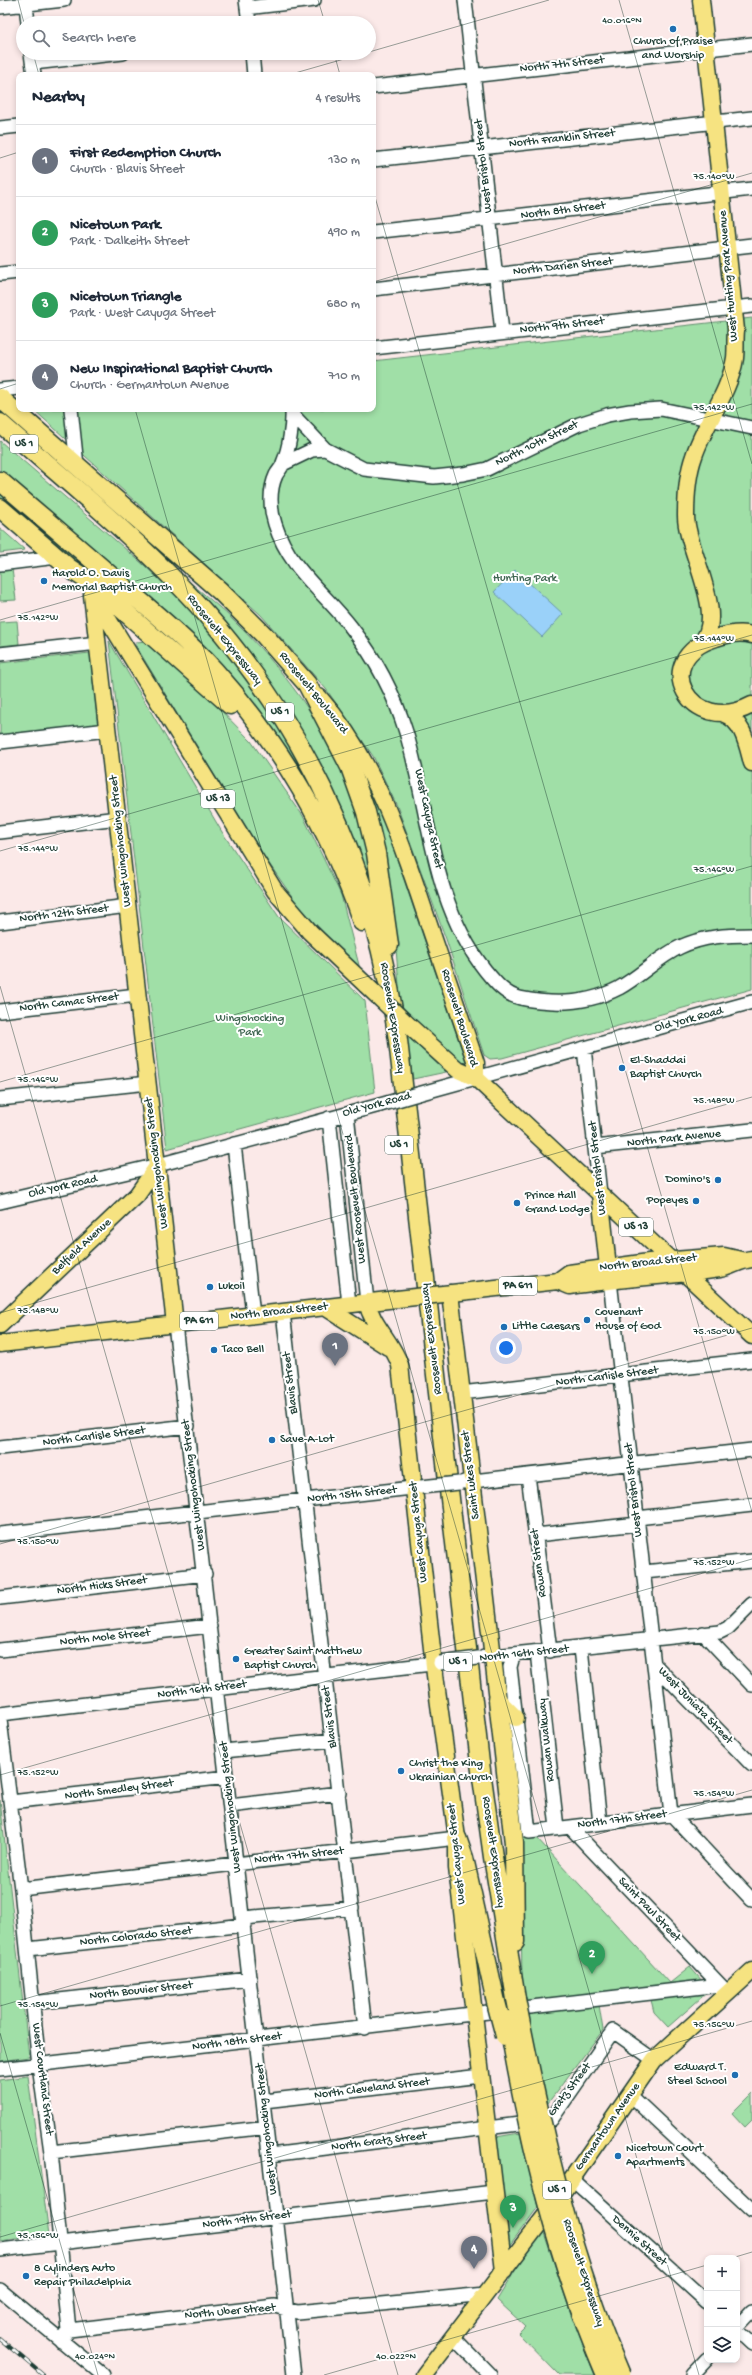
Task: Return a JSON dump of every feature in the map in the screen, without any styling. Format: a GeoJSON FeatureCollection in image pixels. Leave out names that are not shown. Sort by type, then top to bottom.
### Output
{"type":"FeatureCollection","features":[{"type":"Feature","properties":{"kind":"highway","name":"Roosevelt Boulevard"},"geometry":{"type":"LineString","coordinates":[[0,398],[174,550],[242,612],[308,684]]}},
{"type":"Feature","properties":{"kind":"highway","name":"Roosevelt Expressway"},"geometry":{"type":"LineString","coordinates":[[0,423],[88,500],[161,568],[205,614],[259,682],[299,742],[328,798],[352,856],[374,923],[393,1008],[485,1802],[506,2000],[544,2132],[564,2217],[588,2292],[621,2375]]}},
{"type":"Feature","properties":{"kind":"highway","name":"Roosevelt Expressway"},"geometry":{"type":"LineString","coordinates":[[0,482],[146,606],[192,648],[235,694],[271,744],[317,818],[339,862],[361,921],[376,979],[387,1042],[474,1804],[506,2000],[525,2112],[558,2243],[578,2304],[606,2375]]}},
{"type":"Feature","properties":{"kind":"highway"},"geometry":{"type":"LineString","coordinates":[[88,500],[174,550]]}},
{"type":"Feature","properties":{"kind":"highway","name":"Roosevelt Boulevard"},"geometry":{"type":"LineString","coordinates":[[0,508],[63,562]]}},
{"type":"Feature","properties":{"kind":"highway","name":"US 1"},"geometry":{"type":"LineString","coordinates":[[63,562],[96,586],[144,627],[222,696],[271,744]]}},
{"type":"Feature","properties":{"kind":"highway","name":"US 1"},"geometry":{"type":"LineString","coordinates":[[308,684],[350,767],[372,833],[385,904],[393,1008]]}},
{"type":"Feature","properties":{"kind":"highway"},"geometry":{"type":"LineString","coordinates":[[498,1700],[514,1843],[506,2000]]}},
{"type":"Feature","properties":{"kind":"highway"},"geometry":{"type":"LineString","coordinates":[[457,1838],[506,2000]]}},
{"type":"Feature","properties":{"kind":"main road","name":"West Hunting Park Avenue"},"geometry":{"type":"LineString","coordinates":[[701,0],[729,248],[734,308],[735,358],[725,387],[693,457],[688,478],[686,521],[711,612],[726,630],[745,634]]}},
{"type":"Feature","properties":{"kind":"main road","name":"Roosevelt Boulevard"},"geometry":{"type":"LineString","coordinates":[[63,562],[92,595],[275,891],[310,932],[405,1022],[458,1070],[476,1078],[476,1063],[396,827],[376,784],[353,743],[325,704],[308,684]]}},
{"type":"Feature","properties":{"kind":"main road","name":"West Wingohocking Street"},"geometry":{"type":"LineString","coordinates":[[92,595],[175,1324]]}},
{"type":"Feature","properties":{"kind":"main road","name":"West Hunting Park Avenue"},"geometry":{"type":"LineString","coordinates":[[711,612],[707,635],[685,659],[681,669],[681,686],[685,694],[700,709],[722,713],[734,719],[745,738],[752,763]]}},
{"type":"Feature","properties":{"kind":"main road","name":"West Hunting Park Avenue"},"geometry":{"type":"LineString","coordinates":[[700,644],[719,637],[745,634]]}},
{"type":"Feature","properties":{"kind":"main road","name":"West Hunting Park Avenue"},"geometry":{"type":"LineString","coordinates":[[722,713],[736,711],[752,706]]}},
{"type":"Feature","properties":{"kind":"main road","name":"West Hunting Park Avenue"},"geometry":{"type":"LineString","coordinates":[[745,738],[746,716],[752,706]]}},
{"type":"Feature","properties":{"kind":"main road","name":"US 13"},"geometry":{"type":"LineString","coordinates":[[476,1078],[752,1336]]}},
{"type":"Feature","properties":{"kind":"main road","name":"Belfield Avenue"},"geometry":{"type":"LineString","coordinates":[[0,1324],[137,1195],[158,1165]]}},
{"type":"Feature","properties":{"kind":"main road","name":"West Bristol Street"},"geometry":{"type":"LineString","coordinates":[[600,1194],[609,1274]]}},
{"type":"Feature","properties":{"kind":"main road","name":"North Broad Street"},"geometry":{"type":"LineString","coordinates":[[609,1274],[671,1260],[724,1256],[746,1259]]}},
{"type":"Feature","properties":{"kind":"main road","name":"North Broad Street"},"geometry":{"type":"LineString","coordinates":[[0,1344],[558,1281],[569,1273],[686,1273],[726,1268],[746,1259]]}},
{"type":"Feature","properties":{"kind":"main road","name":"Saint Lukes Street"},"geometry":{"type":"LineString","coordinates":[[446,1294],[461,1393],[465,1482],[486,1657],[498,1700]]}},
{"type":"Feature","properties":{"kind":"main road","name":"West Cayuga Street"},"geometry":{"type":"LineString","coordinates":[[367,1302],[372,1319],[397,1357],[417,1488],[457,1838],[457,1868],[504,2271]]}},
{"type":"Feature","properties":{"kind":"main road"},"geometry":{"type":"LineString","coordinates":[[325,1307],[384,1344],[397,1357]]}},
{"type":"Feature","properties":{"kind":"main road"},"geometry":{"type":"LineString","coordinates":[[498,1700],[516,1718]]}},
{"type":"Feature","properties":{"kind":"main road","name":"Germantown Avenue"},"geometry":{"type":"LineString","coordinates":[[424,2375],[454,2338],[572,2179],[631,2096],[654,2060],[724,1989],[752,1971]]}},
{"type":"Feature","properties":{"kind":"street"},"geometry":{"type":"LineString","coordinates":[[0,7],[64,0]]}},
{"type":"Feature","properties":{"kind":"street"},"geometry":{"type":"LineString","coordinates":[[248,16],[247,4],[314,0]]}},
{"type":"Feature","properties":{"kind":"street","name":"West Bristol Street"},"geometry":{"type":"LineString","coordinates":[[465,0],[502,332]]}},
{"type":"Feature","properties":{"kind":"street"},"geometry":{"type":"LineString","coordinates":[[26,5],[27,16]]}},
{"type":"Feature","properties":{"kind":"street","name":"North 7th Street"},"geometry":{"type":"LineString","coordinates":[[376,87],[752,44]]}},
{"type":"Feature","properties":{"kind":"street"},"geometry":{"type":"LineString","coordinates":[[33,64],[66,60]]}},
{"type":"Feature","properties":{"kind":"street"},"geometry":{"type":"LineString","coordinates":[[253,60],[254,72]]}},
{"type":"Feature","properties":{"kind":"street","name":"North Franklin Street"},"geometry":{"type":"LineString","coordinates":[[376,160],[752,118]]}},
{"type":"Feature","properties":{"kind":"street"},"geometry":{"type":"LineString","coordinates":[[0,128],[16,126]]}},
{"type":"Feature","properties":{"kind":"street","name":"North 8th Street"},"geometry":{"type":"LineString","coordinates":[[376,232],[752,189]]}},
{"type":"Feature","properties":{"kind":"street","name":"North Darien Street"},"geometry":{"type":"LineString","coordinates":[[376,289],[752,245]]}},
{"type":"Feature","properties":{"kind":"street"},"geometry":{"type":"LineString","coordinates":[[0,274],[16,272]]}},
{"type":"Feature","properties":{"kind":"street","name":"North 9th Street"},"geometry":{"type":"LineString","coordinates":[[376,348],[502,332],[752,306]]}},
{"type":"Feature","properties":{"kind":"street"},"geometry":{"type":"LineString","coordinates":[[0,390],[16,388]]}},
{"type":"Feature","properties":{"kind":"street","name":"North 10th Street"},"geometry":{"type":"LineString","coordinates":[[293,412],[325,449],[364,469],[434,477],[486,469],[545,439],[579,424],[607,415],[661,409],[710,418],[752,428]]}},
{"type":"Feature","properties":{"kind":"street"},"geometry":{"type":"LineString","coordinates":[[71,412],[77,466]]}},
{"type":"Feature","properties":{"kind":"street","name":"West Cayuga Street"},"geometry":{"type":"LineString","coordinates":[[292,412],[283,464],[275,476],[270,505],[275,526],[287,552],[314,588],[350,625],[388,682],[398,707],[415,761],[445,897],[472,954],[498,985],[517,997],[559,1003],[583,1000],[619,988],[681,946],[719,935],[752,935]]}},
{"type":"Feature","properties":{"kind":"street"},"geometry":{"type":"LineString","coordinates":[[283,464],[312,450],[325,449]]}},
{"type":"Feature","properties":{"kind":"street"},"geometry":{"type":"LineString","coordinates":[[0,564],[63,562]]}},
{"type":"Feature","properties":{"kind":"street"},"geometry":{"type":"LineString","coordinates":[[0,654],[98,643]]}},
{"type":"Feature","properties":{"kind":"street"},"geometry":{"type":"LineString","coordinates":[[0,742],[108,730]]}},
{"type":"Feature","properties":{"kind":"street"},"geometry":{"type":"LineString","coordinates":[[0,832],[118,818]]}},
{"type":"Feature","properties":{"kind":"street","name":"North 12th Street"},"geometry":{"type":"LineString","coordinates":[[0,922],[128,906]]}},
{"type":"Feature","properties":{"kind":"street","name":"North Camac Street"},"geometry":{"type":"LineString","coordinates":[[0,1011],[137,995]]}},
{"type":"Feature","properties":{"kind":"street","name":"Old York Road"},"geometry":{"type":"LineString","coordinates":[[0,1202],[158,1165],[752,1002]]}},
{"type":"Feature","properties":{"kind":"street","name":"West Bristol Street"},"geometry":{"type":"LineString","coordinates":[[584,1048],[600,1194]]}},
{"type":"Feature","properties":{"kind":"street"},"geometry":{"type":"LineString","coordinates":[[0,1099],[148,1083]]}},
{"type":"Feature","properties":{"kind":"street","name":"West Roosevelt Boulevard"},"geometry":{"type":"LineString","coordinates":[[347,1114],[367,1302]]}},
{"type":"Feature","properties":{"kind":"street","name":"West Roosevelt Boulevard"},"geometry":{"type":"LineString","coordinates":[[329,1118],[349,1304]]}},
{"type":"Feature","properties":{"kind":"street","name":"North Park Avenue"},"geometry":{"type":"LineString","coordinates":[[595,1148],[752,1130]]}},
{"type":"Feature","properties":{"kind":"street"},"geometry":{"type":"LineString","coordinates":[[234,1144],[253,1315]]}},
{"type":"Feature","properties":{"kind":"street","name":"West Roosevelt Boulevard"},"geometry":{"type":"LineString","coordinates":[[344,1258],[365,1284]]}},
{"type":"Feature","properties":{"kind":"street","name":"West Bristol Street"},"geometry":{"type":"LineString","coordinates":[[609,1274],[671,1814]]}},
{"type":"Feature","properties":{"kind":"street","name":"Blavis Street"},"geometry":{"type":"LineString","coordinates":[[282,1312],[333,1740],[365,2028]]}},
{"type":"Feature","properties":{"kind":"street","name":"West Wingohocking Street"},"geometry":{"type":"LineString","coordinates":[[175,1324],[205,1574],[294,2375]]}},
{"type":"Feature","properties":{"kind":"street","name":"North Carlisle Street"},"geometry":{"type":"LineString","coordinates":[[461,1393],[752,1360]]}},
{"type":"Feature","properties":{"kind":"street","name":"North Carlisle Street"},"geometry":{"type":"LineString","coordinates":[[0,1448],[188,1426]]}},
{"type":"Feature","properties":{"kind":"street","name":"North 15th Street"},"geometry":{"type":"LineString","coordinates":[[0,1534],[752,1450]]}},
{"type":"Feature","properties":{"kind":"street","name":"Rowan Street"},"geometry":{"type":"LineString","coordinates":[[528,1475],[536,1535],[544,1651]]}},
{"type":"Feature","properties":{"kind":"street"},"geometry":{"type":"LineString","coordinates":[[536,1535],[752,1505]]}},
{"type":"Feature","properties":{"kind":"street"},"geometry":{"type":"LineString","coordinates":[[644,1572],[752,1561]]}},
{"type":"Feature","properties":{"kind":"street","name":"North Hicks Street"},"geometry":{"type":"LineString","coordinates":[[0,1598],[205,1574]]}},
{"type":"Feature","properties":{"kind":"street","name":"North 16th Street"},"geometry":{"type":"LineString","coordinates":[[0,1714],[486,1657],[651,1641],[724,1630],[752,1604]]}},
{"type":"Feature","properties":{"kind":"street","name":"North Mole Street"},"geometry":{"type":"LineString","coordinates":[[0,1650],[210,1626]]}},
{"type":"Feature","properties":{"kind":"street"},"geometry":{"type":"LineString","coordinates":[[703,1633],[752,1685]]}},
{"type":"Feature","properties":{"kind":"street"},"geometry":{"type":"LineString","coordinates":[[581,1648],[600,1823]]}},
{"type":"Feature","properties":{"kind":"street","name":"Rowan Walkway"},"geometry":{"type":"LineString","coordinates":[[544,1651],[563,1828]]}},
{"type":"Feature","properties":{"kind":"street","name":"North 17th Street"},"geometry":{"type":"LineString","coordinates":[[516,1654],[510,1667],[529,1832],[752,1805]]}},
{"type":"Feature","properties":{"kind":"street","name":"West Juniata Street"},"geometry":{"type":"LineString","coordinates":[[654,1664],[752,1766]]}},
{"type":"Feature","properties":{"kind":"street","name":"West Courtland Street"},"geometry":{"type":"LineString","coordinates":[[0,1720],[28,1949],[39,2065],[51,2152],[69,2330]]}},
{"type":"Feature","properties":{"kind":"street"},"geometry":{"type":"LineString","coordinates":[[224,1751],[333,1740]]}},
{"type":"Feature","properties":{"kind":"street","name":"North Smedley Street"},"geometry":{"type":"LineString","coordinates":[[11,1802],[227,1777]]}},
{"type":"Feature","properties":{"kind":"street"},"geometry":{"type":"LineString","coordinates":[[230,1806],[339,1793]]}},
{"type":"Feature","properties":{"kind":"street"},"geometry":{"type":"LineString","coordinates":[[671,1814],[752,1900]]}},
{"type":"Feature","properties":{"kind":"street","name":"Saint Paul Street"},"geometry":{"type":"LineString","coordinates":[[563,1828],[724,1989]]}},
{"type":"Feature","properties":{"kind":"street","name":"North 17th Street"},"geometry":{"type":"LineString","coordinates":[[21,1889],[457,1838]]}},
{"type":"Feature","properties":{"kind":"street","name":"North Colorado Street"},"geometry":{"type":"LineString","coordinates":[[28,1949],[352,1908]]}},
{"type":"Feature","properties":{"kind":"street","name":"North Bouvier Street"},"geometry":{"type":"LineString","coordinates":[[32,2002],[250,1979]]}},
{"type":"Feature","properties":{"kind":"street","name":"North 18th Street"},"geometry":{"type":"LineString","coordinates":[[0,2069],[474,2015],[724,1989]]}},
{"type":"Feature","properties":{"kind":"street","name":"Gratz Street"},"geometry":{"type":"LineString","coordinates":[[487,2129],[551,2120],[613,2031],[654,2060]]}},
{"type":"Feature","properties":{"kind":"street","name":"North Cleveland Street"},"geometry":{"type":"LineString","coordinates":[[264,2101],[481,2076]]}},
{"type":"Feature","properties":{"kind":"street"},"geometry":{"type":"LineString","coordinates":[[631,2096],[752,2210]]}},
{"type":"Feature","properties":{"kind":"street"},"geometry":{"type":"LineString","coordinates":[[51,2152],[267,2127]]}},
{"type":"Feature","properties":{"kind":"street","name":"North Gratz Street"},"geometry":{"type":"LineString","coordinates":[[270,2155],[487,2129]]}},
{"type":"Feature","properties":{"kind":"street","name":"Dennie Street"},"geometry":{"type":"LineString","coordinates":[[572,2179],[704,2299]]}},
{"type":"Feature","properties":{"kind":"street","name":"North 19th Street"},"geometry":{"type":"LineString","coordinates":[[0,2250],[277,2216],[494,2192]]}},
{"type":"Feature","properties":{"kind":"street"},"geometry":{"type":"LineString","coordinates":[[0,2290],[103,2375]]}},
{"type":"Feature","properties":{"kind":"street","name":"North Uber Street"},"geometry":{"type":"LineString","coordinates":[[69,2330],[275,2306],[297,2312],[486,2294]]}},
{"type":"Feature","properties":{"kind":"street"},"geometry":{"type":"LineString","coordinates":[[738,2327],[752,2312]]}},
{"type":"Feature","properties":{"kind":"street"},"geometry":{"type":"LineString","coordinates":[[61,2341],[69,2330]]}},
{"type":"Feature","properties":{"kind":"street"},"geometry":{"type":"LineString","coordinates":[[740,2331],[752,2344]]}},
{"type":"Feature","properties":{"kind":"street"},"geometry":{"type":"LineString","coordinates":[[454,2338],[490,2375]]}},
{"type":"Feature","properties":{"kind":"green space","name":"Hunting Park"},"geometry":{"type":"Polygon","coordinates":[[[752,318],[752,989],[502,1058],[490,1059],[484,1055],[446,939],[397,806],[373,756],[326,689],[261,615],[36,412],[376,412],[376,361],[752,318]]]}},
{"type":"Feature","properties":{"kind":"green space"},"geometry":{"type":"Polygon","coordinates":[[[0,441],[144,565],[208,626],[263,701],[310,775],[342,847],[297,772],[117,569],[0,471],[0,441]]]}},
{"type":"Feature","properties":{"kind":"green space"},"geometry":{"type":"Polygon","coordinates":[[[0,493],[192,655],[241,711],[0,499],[0,493]]]}},
{"type":"Feature","properties":{"kind":"green space"},"geometry":{"type":"Polygon","coordinates":[[[0,528],[25,550],[0,553],[0,528]]]}},
{"type":"Feature","properties":{"kind":"green space"},"geometry":{"type":"Polygon","coordinates":[[[12,569],[16,600],[0,601],[0,570],[12,569]]]}},
{"type":"Feature","properties":{"kind":"green space"},"geometry":{"type":"Polygon","coordinates":[[[184,577],[232,619],[267,656],[314,718],[332,750],[348,784],[360,820],[370,858],[377,899],[342,808],[301,734],[252,656],[184,577]]]}},
{"type":"Feature","properties":{"kind":"green space"},"geometry":{"type":"Polygon","coordinates":[[[17,621],[19,644],[0,646],[0,622],[17,621]]]}},
{"type":"Feature","properties":{"kind":"green space","name":"Wingohocking Park"},"geometry":{"type":"Polygon","coordinates":[[[109,641],[222,832],[279,917],[365,1001],[375,1092],[167,1149],[109,641]]]}},
{"type":"Feature","properties":{"kind":"green space"},"geometry":{"type":"Polygon","coordinates":[[[147,641],[189,678],[251,741],[303,816],[341,895],[361,973],[298,905],[263,855],[136,646],[136,642],[147,641]]]}},
{"type":"Feature","properties":{"kind":"green space"},"geometry":{"type":"Polygon","coordinates":[[[90,653],[98,725],[0,735],[0,663],[90,653]]]}},
{"type":"Feature","properties":{"kind":"green space"},"geometry":{"type":"Polygon","coordinates":[[[354,761],[382,815],[466,1062],[458,1063],[401,1009],[394,925],[354,761]]]}},
{"type":"Feature","properties":{"kind":"green space"},"geometry":{"type":"Polygon","coordinates":[[[406,1035],[446,1072],[413,1079],[406,1035]]]}},
{"type":"Feature","properties":{"kind":"green space"},"geometry":{"type":"Polygon","coordinates":[[[0,1800],[29,2057],[0,2061],[0,1800]]]}},
{"type":"Feature","properties":{"kind":"green space"},"geometry":{"type":"Polygon","coordinates":[[[520,1837],[536,1837],[670,1983],[690,1967],[710,1990],[668,2027],[654,2012],[651,2000],[599,2005],[603,2030],[545,2107],[522,1981],[520,1837]]]}},
{"type":"Feature","properties":{"kind":"green space"},"geometry":{"type":"Polygon","coordinates":[[[28,2076],[49,2235],[0,2241],[0,2080],[28,2076]]]}},
{"type":"Feature","properties":{"kind":"green space"},"geometry":{"type":"Polygon","coordinates":[[[752,2093],[752,2120],[745,2127],[732,2113],[752,2093]]]}},
{"type":"Feature","properties":{"kind":"green space"},"geometry":{"type":"Polygon","coordinates":[[[520,2133],[538,2207],[506,2250],[496,2137],[520,2133]]]}},
{"type":"Feature","properties":{"kind":"green space"},"geometry":{"type":"Polygon","coordinates":[[[542,2227],[571,2314],[595,2375],[559,2375],[518,2333],[525,2326],[497,2300],[542,2227]]]}},
{"type":"Feature","properties":{"kind":"water"},"geometry":{"type":"Polygon","coordinates":[[[515,570],[563,614],[542,637],[494,592],[515,570]]]}},
{"type":"Feature","properties":{"kind":"railway"},"geometry":{"type":"LineString","coordinates":[[0,2339],[43,2375]]}},
{"type":"Feature","properties":{"kind":"place","name":"Church of Praise and Worship"},"geometry":{"type":"Point","coordinates":[673,29]}},
{"type":"Feature","properties":{"kind":"place","name":"Harold O. Davis Memorial Baptist Church"},"geometry":{"type":"Point","coordinates":[44,581]}},
{"type":"Feature","properties":{"kind":"place","name":"El-Shaddai Baptist Church"},"geometry":{"type":"Point","coordinates":[622,1068]}},
{"type":"Feature","properties":{"kind":"place","name":"Domino's"},"geometry":{"type":"Point","coordinates":[718,1180]}},
{"type":"Feature","properties":{"kind":"place","name":"Popeyes"},"geometry":{"type":"Point","coordinates":[696,1201]}},
{"type":"Feature","properties":{"kind":"place","name":"Prince Hall Grand Lodge"},"geometry":{"type":"Point","coordinates":[517,1203]}},
{"type":"Feature","properties":{"kind":"place","name":"Lukoil"},"geometry":{"type":"Point","coordinates":[210,1287]}},
{"type":"Feature","properties":{"kind":"place","name":"Covenant House of God"},"geometry":{"type":"Point","coordinates":[587,1320]}},
{"type":"Feature","properties":{"kind":"place","name":"Little Caesars"},"geometry":{"type":"Point","coordinates":[504,1327]}},
{"type":"Feature","properties":{"kind":"place","name":"Taco Bell"},"geometry":{"type":"Point","coordinates":[214,1350]}},
{"type":"Feature","properties":{"kind":"place","name":"First Redemption Church"},"geometry":{"type":"Point","coordinates":[335,1366]}},
{"type":"Feature","properties":{"kind":"place","name":"Save-A-Lot"},"geometry":{"type":"Point","coordinates":[272,1440]}},
{"type":"Feature","properties":{"kind":"place","name":"Greater Saint Matthew Baptist Church"},"geometry":{"type":"Point","coordinates":[236,1659]}},
{"type":"Feature","properties":{"kind":"place","name":"Christ the King Ukrainian Church"},"geometry":{"type":"Point","coordinates":[401,1771]}},
{"type":"Feature","properties":{"kind":"place","name":"Nicetown Park"},"geometry":{"type":"Point","coordinates":[592,1974]}},
{"type":"Feature","properties":{"kind":"place","name":"Edward T. Steel School"},"geometry":{"type":"Point","coordinates":[735,2075]}},
{"type":"Feature","properties":{"kind":"place","name":"Nicetown Court Apartments"},"geometry":{"type":"Point","coordinates":[618,2156]}},
{"type":"Feature","properties":{"kind":"place","name":"Nicetown Triangle"},"geometry":{"type":"Point","coordinates":[513,2228]}},
{"type":"Feature","properties":{"kind":"place","name":"New Inspirational Baptist Church"},"geometry":{"type":"Point","coordinates":[474,2269]}},
{"type":"Feature","properties":{"kind":"place","name":"8 Cylinders Auto Repair Philadelphia"},"geometry":{"type":"Point","coordinates":[26,2276]}}]}
